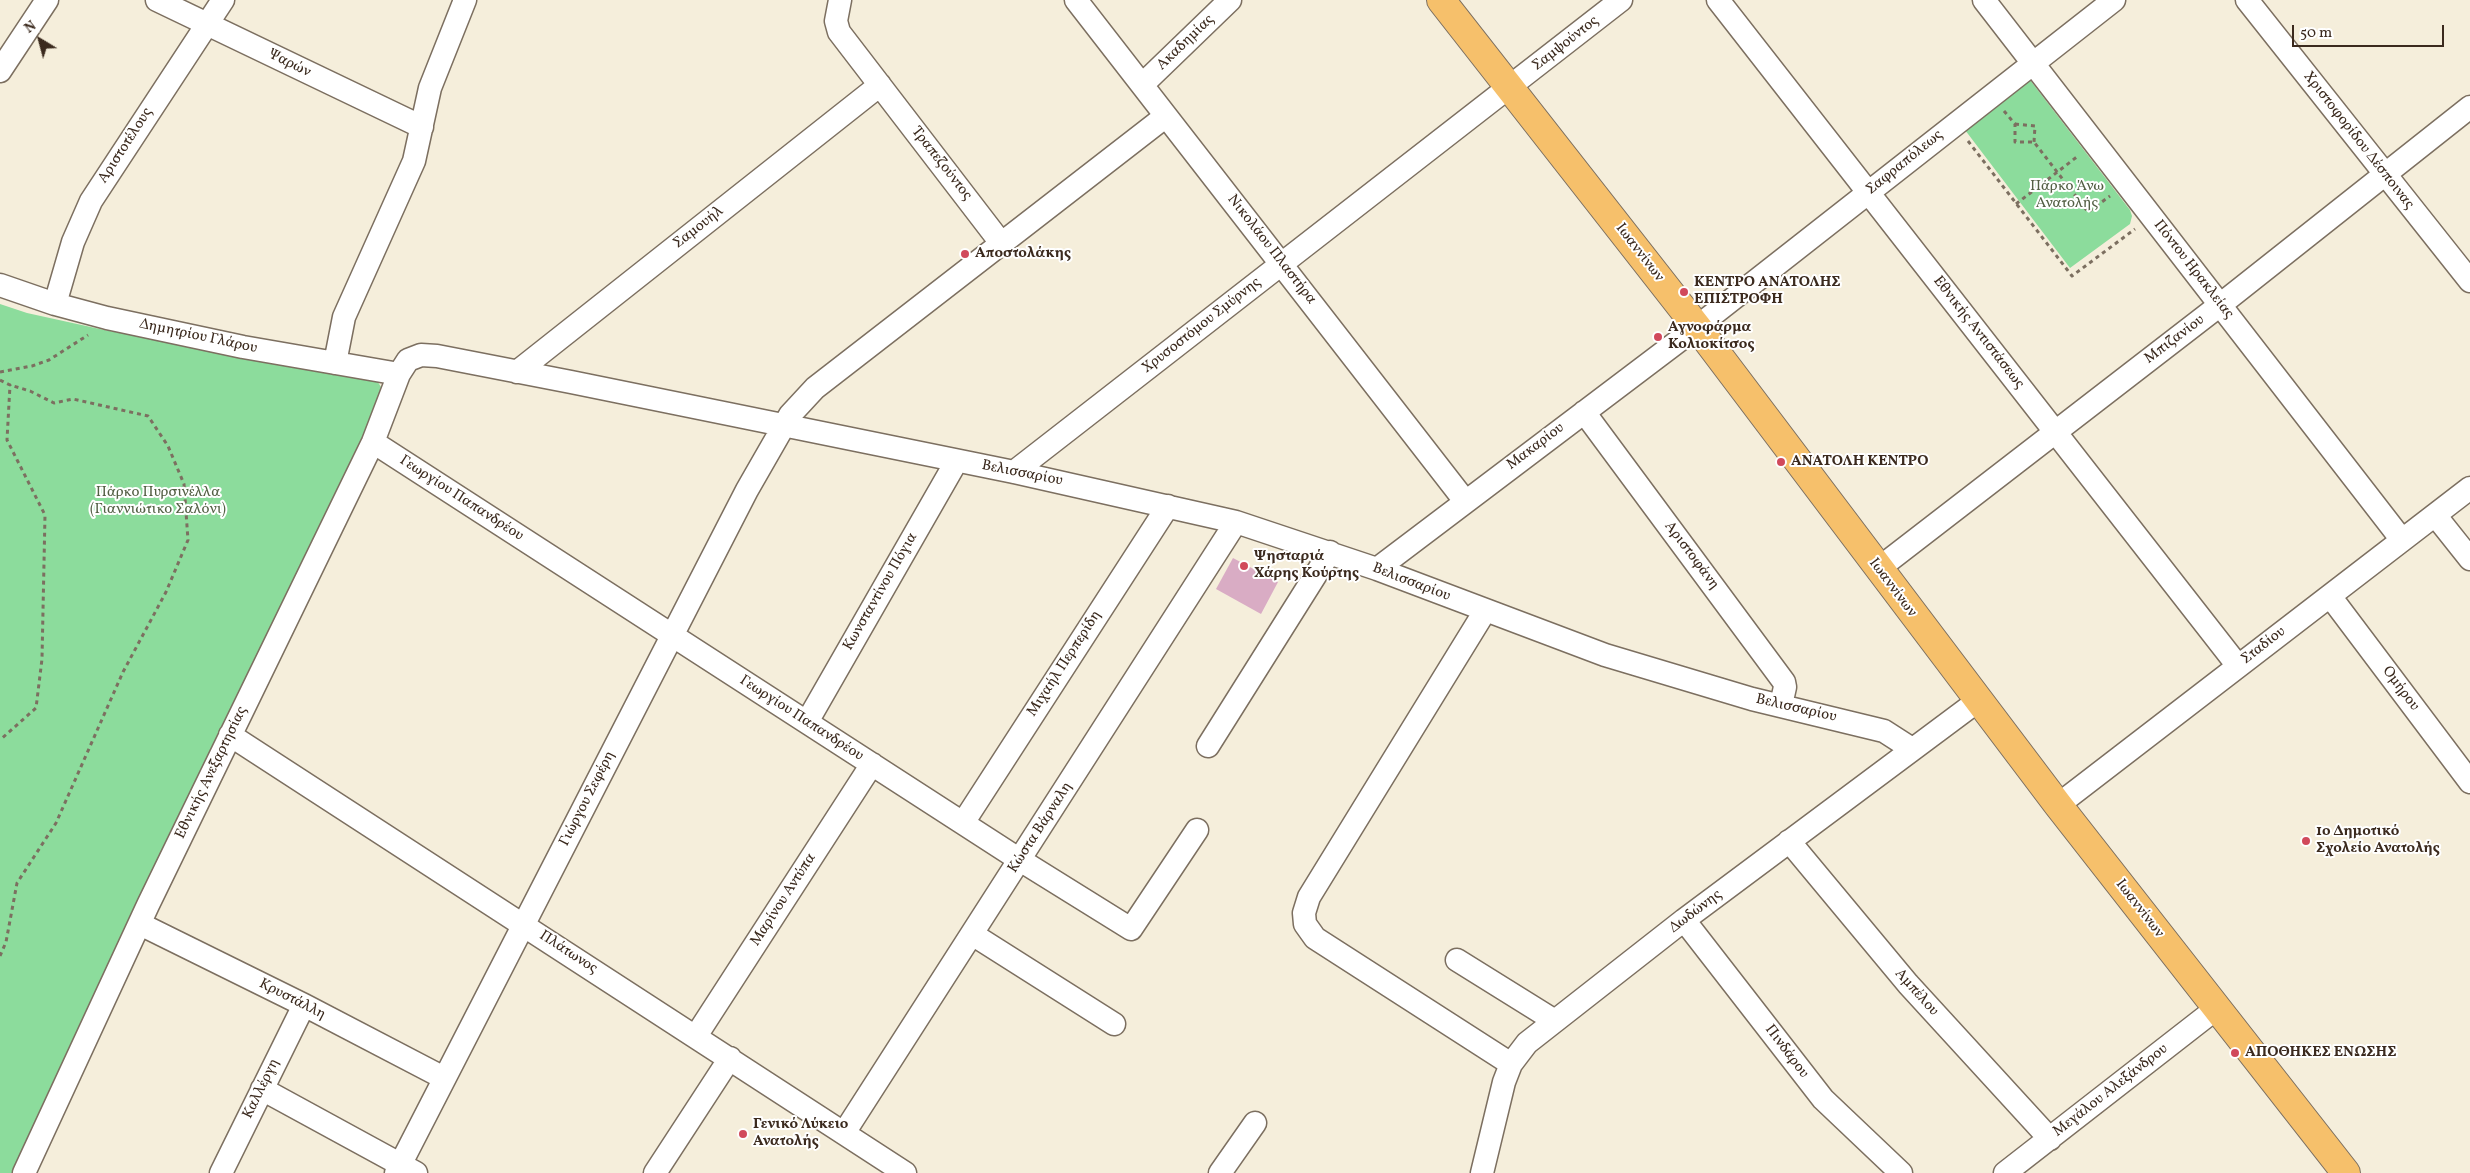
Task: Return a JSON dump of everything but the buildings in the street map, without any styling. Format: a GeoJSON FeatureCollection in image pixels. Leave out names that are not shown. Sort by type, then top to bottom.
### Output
{"type":"FeatureCollection","features":[{"type":"Feature","properties":{"kind":"main road","name":"Ιωαννίνων"},"geometry":{"type":"LineString","coordinates":[[1441,0],[1697,328],[2058,805],[2346,1173]]}},
{"type":"Feature","properties":{"kind":"street"},"geometry":{"type":"LineString","coordinates":[[0,71],[47,0]]}},
{"type":"Feature","properties":{"kind":"street","name":"Ψαρών"},"geometry":{"type":"LineString","coordinates":[[157,0],[422,128]]}},
{"type":"Feature","properties":{"kind":"street","name":"Αριστοτέλους"},"geometry":{"type":"LineString","coordinates":[[55,304],[73,242],[91,201],[223,0]]}},
{"type":"Feature","properties":{"kind":"street"},"geometry":{"type":"LineString","coordinates":[[335,363],[344,317],[410,170],[434,74],[465,0]]}},
{"type":"Feature","properties":{"kind":"street","name":"Τραπεζούντος"},"geometry":{"type":"LineString","coordinates":[[840,0],[836,21],[839,32],[1001,242]]}},
{"type":"Feature","properties":{"kind":"street","name":"Νικολάου Πλαστήρα"},"geometry":{"type":"LineString","coordinates":[[1076,0],[1465,501]]}},
{"type":"Feature","properties":{"kind":"street","name":"Ακαδημίας"},"geometry":{"type":"LineString","coordinates":[[1142,85],[1230,0]]}},
{"type":"Feature","properties":{"kind":"street","name":"Σαμψούντος"},"geometry":{"type":"LineString","coordinates":[[1510,88],[1621,0]]}},
{"type":"Feature","properties":{"kind":"street","name":"Εθνικής Αντιστάσεως"},"geometry":{"type":"LineString","coordinates":[[1718,0],[2238,666]]}},
{"type":"Feature","properties":{"kind":"street","name":"Πόντου Ηρακλείας"},"geometry":{"type":"LineString","coordinates":[[1984,0],[2402,540]]}},
{"type":"Feature","properties":{"kind":"street","name":"Σαφραπόλεως"},"geometry":{"type":"LineString","coordinates":[[1697,328],[1955,123],[2114,0]]}},
{"type":"Feature","properties":{"kind":"street","name":"Χριστοφορίδου Δέσποινας"},"geometry":{"type":"LineString","coordinates":[[2247,0],[2470,281]]}},
{"type":"Feature","properties":{"kind":"street","name":"Σαμουήλ"},"geometry":{"type":"LineString","coordinates":[[517,372],[880,85]]}},
{"type":"Feature","properties":{"kind":"street","name":"Χρυσοστόμου Σμύρνης"},"geometry":{"type":"LineString","coordinates":[[1014,472],[1510,88]]}},
{"type":"Feature","properties":{"kind":"street","name":"Μπιζανίου"},"geometry":{"type":"LineString","coordinates":[[1878,569],[2220,305],[2470,107]]}},
{"type":"Feature","properties":{"kind":"street","name":"Γιώργου Σεφέρη"},"geometry":{"type":"LineString","coordinates":[[404,1170],[444,1078],[782,426],[815,388],[1166,116]]}},
{"type":"Feature","properties":{"kind":"street","name":"Δημητρίου Γλάρου"},"geometry":{"type":"LineString","coordinates":[[0,285],[55,304],[106,318],[243,347],[399,374]]}},
{"type":"Feature","properties":{"kind":"street","name":"Μακαρίου"},"geometry":{"type":"LineString","coordinates":[[1377,569],[1697,328]]}},
{"type":"Feature","properties":{"kind":"street","name":"Βελισσαρίου"},"geometry":{"type":"LineString","coordinates":[[399,374],[408,360],[424,354],[956,462],[1014,472],[1236,522],[1330,552],[1604,655],[1752,699],[1884,731],[1912,749]]}},
{"type":"Feature","properties":{"kind":"street","name":"Εθνικής Ανεξαρτησίας"},"geometry":{"type":"LineString","coordinates":[[24,1173],[230,735],[373,442],[399,374]]}},
{"type":"Feature","properties":{"kind":"street","name":"Αριστοφάνη"},"geometry":{"type":"LineString","coordinates":[[1584,412],[1784,682],[1785,687],[1781,705]]}},
{"type":"Feature","properties":{"kind":"street","name":"Γεωργίου Παπανδρέου"},"geometry":{"type":"LineString","coordinates":[[373,442],[1020,860],[1131,929],[1197,830]]}},
{"type":"Feature","properties":{"kind":"street","name":"Κωνσταντίνου Πόγια"},"geometry":{"type":"LineString","coordinates":[[806,722],[956,462]]}},
{"type":"Feature","properties":{"kind":"street","name":"Σταδίου"},"geometry":{"type":"LineString","coordinates":[[2058,805],[2470,488]]}},
{"type":"Feature","properties":{"kind":"street","name":"Μιχαήλ Περπερίδη"},"geometry":{"type":"LineString","coordinates":[[963,823],[1168,506]]}},
{"type":"Feature","properties":{"kind":"street"},"geometry":{"type":"LineString","coordinates":[[2435,514],[2470,560]]}},
{"type":"Feature","properties":{"kind":"street","name":"Κώστα Βάρναλη"},"geometry":{"type":"LineString","coordinates":[[844,1133],[1236,522]]}},
{"type":"Feature","properties":{"kind":"street"},"geometry":{"type":"LineString","coordinates":[[1208,746],[1330,552]]}},
{"type":"Feature","properties":{"kind":"street","name":"Ομήρου"},"geometry":{"type":"LineString","coordinates":[[2330,596],[2470,782]]}},
{"type":"Feature","properties":{"kind":"street"},"geometry":{"type":"LineString","coordinates":[[1485,611],[1309,897],[1304,913],[1305,924],[1314,938],[1511,1064]]}},
{"type":"Feature","properties":{"kind":"street","name":"Δωδώνης"},"geometry":{"type":"LineString","coordinates":[[1484,1172],[1500,1093],[1511,1064],[1528,1042],[1684,920],[1979,700]]}},
{"type":"Feature","properties":{"kind":"street","name":"Πλάτωνος"},"geometry":{"type":"LineString","coordinates":[[230,735],[905,1173]]}},
{"type":"Feature","properties":{"kind":"street","name":"Μαρίνου Αντύπα"},"geometry":{"type":"LineString","coordinates":[[696,1036],[872,764]]}},
{"type":"Feature","properties":{"kind":"street","name":"Αμπέλου"},"geometry":{"type":"LineString","coordinates":[[1789,841],[1895,970],[2050,1139]]}},
{"type":"Feature","properties":{"kind":"street","name":"Πινδάρου"},"geometry":{"type":"LineString","coordinates":[[1684,920],[1823,1100],[1900,1173]]}},
{"type":"Feature","properties":{"kind":"street","name":"Κρυστάλλη"},"geometry":{"type":"LineString","coordinates":[[140,924],[304,1005],[444,1078]]}},
{"type":"Feature","properties":{"kind":"street"},"geometry":{"type":"LineString","coordinates":[[972,934],[1114,1024]]}},
{"type":"Feature","properties":{"kind":"street"},"geometry":{"type":"LineString","coordinates":[[1457,960],[1555,1021]]}},
{"type":"Feature","properties":{"kind":"street","name":"Καλλέργη"},"geometry":{"type":"LineString","coordinates":[[221,1173],[304,1005]]}},
{"type":"Feature","properties":{"kind":"street","name":"Μεγάλου Αλεξάνδρου"},"geometry":{"type":"LineString","coordinates":[[2005,1173],[2217,1008]]}},
{"type":"Feature","properties":{"kind":"street"},"geometry":{"type":"LineString","coordinates":[[655,1173],[730,1058]]}},
{"type":"Feature","properties":{"kind":"street"},"geometry":{"type":"LineString","coordinates":[[262,1089],[404,1170]]}},
{"type":"Feature","properties":{"kind":"street"},"geometry":{"type":"LineString","coordinates":[[1220,1173],[1255,1122]]}},
{"type":"Feature","properties":{"kind":"path"},"geometry":{"type":"LineString","coordinates":[[1991,95],[2015,124],[2015,142],[2034,142]]}},
{"type":"Feature","properties":{"kind":"path"},"geometry":{"type":"LineString","coordinates":[[1955,123],[2072,276],[2152,217]]}},
{"type":"Feature","properties":{"kind":"path"},"geometry":{"type":"LineString","coordinates":[[2015,124],[2035,126],[2034,142],[2088,212],[2126,184]]}},
{"type":"Feature","properties":{"kind":"path"},"geometry":{"type":"LineString","coordinates":[[2016,204],[2094,143]]}},
{"type":"Feature","properties":{"kind":"path"},"geometry":{"type":"LineString","coordinates":[[0,372],[32,366],[49,360],[81,342],[106,318]]}},
{"type":"Feature","properties":{"kind":"path"},"geometry":{"type":"LineString","coordinates":[[0,380],[10,386],[30,391],[54,403],[73,399],[148,416],[168,446],[184,484],[188,540],[166,592],[123,672],[56,823],[17,883],[6,942],[0,956]]}},
{"type":"Feature","properties":{"kind":"path"},"geometry":{"type":"LineString","coordinates":[[0,740],[36,708],[42,660],[45,515],[7,440],[10,386]]}},
{"type":"Feature","properties":{"kind":"green space","name":"Πάρκο Άνω Ανατολής"},"geometry":{"type":"Polygon","coordinates":[[[2030,80],[2130,210],[2132,216],[2130,224],[2070,268],[1965,130],[2030,80]]]}},
{"type":"Feature","properties":{"kind":"green space","name":"Πάρκο Πυρσινέλλα (Γιαννιώτικο Σαλόνι)"},"geometry":{"type":"Polygon","coordinates":[[[0,304],[27,313],[109,331],[376,379],[381,387],[367,432],[12,1173],[0,1173],[0,304]]]}},
{"type":"Feature","properties":{"kind":"place","name":"Αποστολάκης"},"geometry":{"type":"Point","coordinates":[965,254]}},
{"type":"Feature","properties":{"kind":"place","name":"ΚΕΝΤΡΟ ΑΝΑΤΟΛΗΣ ΕΠΙΣΤΡΟΦΗ"},"geometry":{"type":"Point","coordinates":[1684,292]}},
{"type":"Feature","properties":{"kind":"place","name":"Αγνοφάρμα Κολιοκίτσος"},"geometry":{"type":"Point","coordinates":[1658,337]}},
{"type":"Feature","properties":{"kind":"place","name":"ΑΝΑΤΟΛΗ ΚΕΝΤΡΟ"},"geometry":{"type":"Point","coordinates":[1781,462]}},
{"type":"Feature","properties":{"kind":"place","name":"Ψησταριά Χάρης Κούρτης"},"geometry":{"type":"Point","coordinates":[1244,566]}},
{"type":"Feature","properties":{"kind":"place","name":"1ο Δημοτικό Σχολείο Ανατολής"},"geometry":{"type":"Point","coordinates":[2306,841]}},
{"type":"Feature","properties":{"kind":"place","name":"ΑΠΟΘΗΚΕΣ ΕΝΩΣΗΣ"},"geometry":{"type":"Point","coordinates":[2235,1053]}},
{"type":"Feature","properties":{"kind":"place","name":"Γενικό Λύκειο Ανατολής"},"geometry":{"type":"Point","coordinates":[743,1134]}}]}
